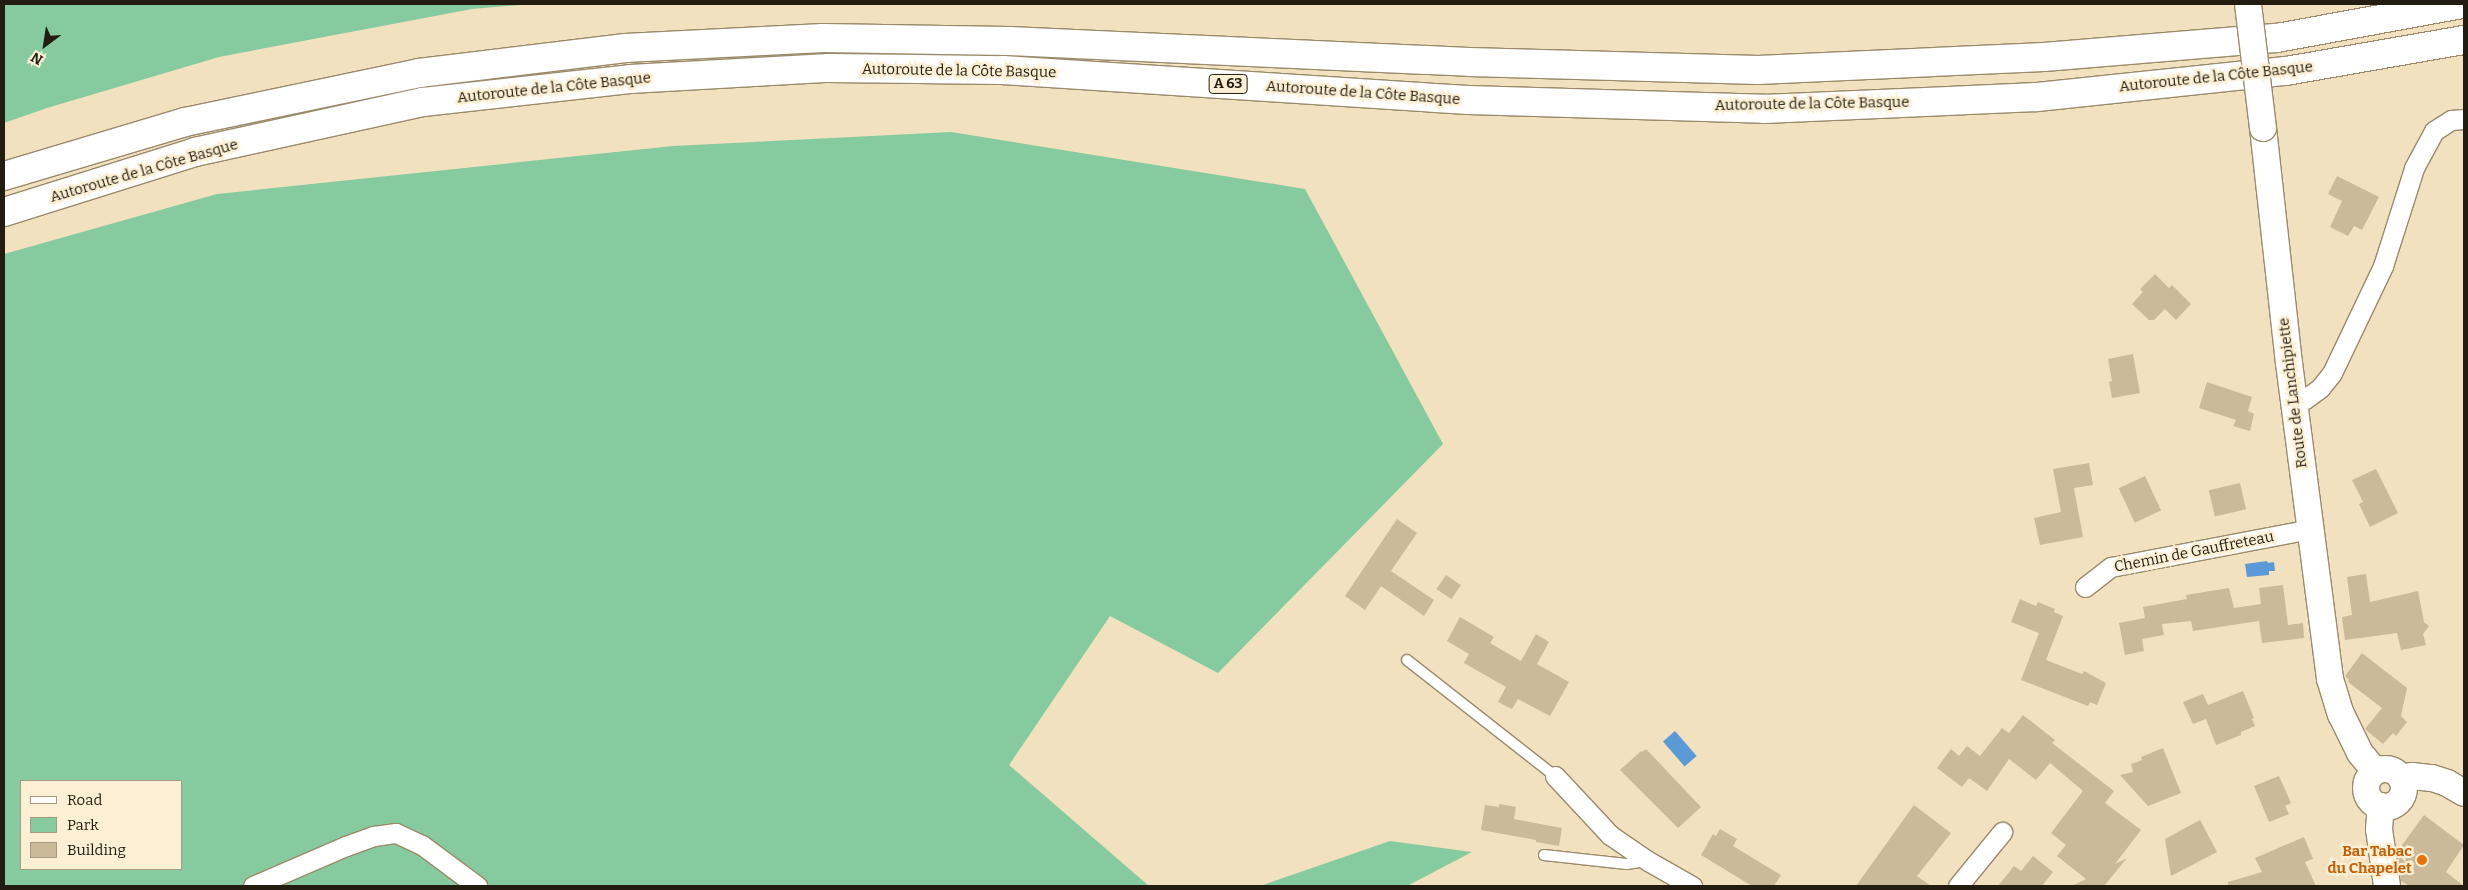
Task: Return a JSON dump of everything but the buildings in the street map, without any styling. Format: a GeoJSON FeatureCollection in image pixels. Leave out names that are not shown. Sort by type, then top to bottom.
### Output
{"type":"FeatureCollection","features":[{"type":"Feature","properties":{"kind":"highway","name":"Autoroute de la Côte Basque"},"geometry":{"type":"LineString","coordinates":[[4,176],[185,122],[420,73],[625,48],[823,38],[1009,41],[1469,62],[1758,70],[2044,57],[2277,38],[2463,4]]}},
{"type":"Feature","properties":{"kind":"highway","name":"Autoroute de la Côte Basque"},"geometry":{"type":"LineString","coordinates":[[4,212],[195,152],[414,104],[630,79],[828,68],[1002,70],[1468,100],[1764,109],[2037,97],[2286,71],[2464,40]]}},
{"type":"Feature","properties":{"kind":"street","name":"Route de Lanchipiette"},"geometry":{"type":"LineString","coordinates":[[2248,4],[2294,401],[2330,679],[2341,714],[2360,753],[2375,770]]}},
{"type":"Feature","properties":{"kind":"street"},"geometry":{"type":"LineString","coordinates":[[2294,401],[2305,399],[2320,388],[2332,373],[2383,266],[2414,168],[2424,148],[2434,132],[2451,120],[2464,119]]}},
{"type":"Feature","properties":{"kind":"street","name":"Chemin de Gauffreteau"},"geometry":{"type":"LineString","coordinates":[[2085,587],[2111,567],[2310,530]]}},
{"type":"Feature","properties":{"kind":"street"},"geometry":{"type":"LineString","coordinates":[[2384,768],[2392,770],[2401,778],[2404,791],[2394,805],[2381,806],[2370,800],[2366,793],[2365,784],[2375,770],[2384,768]]}},
{"type":"Feature","properties":{"kind":"street"},"geometry":{"type":"LineString","coordinates":[[1555,776],[1610,835],[1648,861],[1692,886]]}},
{"type":"Feature","properties":{"kind":"street"},"geometry":{"type":"LineString","coordinates":[[2401,778],[2412,776],[2432,778],[2447,783],[2464,793]]}},
{"type":"Feature","properties":{"kind":"street"},"geometry":{"type":"LineString","coordinates":[[2381,806],[2378,829],[2386,886]]}},
{"type":"Feature","properties":{"kind":"street"},"geometry":{"type":"LineString","coordinates":[[1958,886],[2002,832]]}},
{"type":"Feature","properties":{"kind":"street"},"geometry":{"type":"LineString","coordinates":[[253,886],[346,846],[374,836],[396,833],[422,844],[477,886]]}},
{"type":"Feature","properties":{"kind":"lane"},"geometry":{"type":"LineString","coordinates":[[1407,660],[1555,776]]}},
{"type":"Feature","properties":{"kind":"lane"},"geometry":{"type":"LineString","coordinates":[[1544,855],[1627,864],[1648,861]]}},
{"type":"Feature","properties":{"kind":"green space"},"geometry":{"type":"Polygon","coordinates":[[[4,4],[532,4],[472,9],[219,57],[47,108],[4,123],[4,4]]]}},
{"type":"Feature","properties":{"kind":"green space"},"geometry":{"type":"Polygon","coordinates":[[[951,132],[1305,189],[1443,444],[1218,673],[1110,616],[1009,765],[1149,886],[4,886],[4,254],[217,194],[673,146],[951,132]]]}},
{"type":"Feature","properties":{"kind":"green space"},"geometry":{"type":"Polygon","coordinates":[[[1390,841],[1472,852],[1407,886],[1260,886],[1390,841]]]}},
{"type":"Feature","properties":{"kind":"water"},"geometry":{"type":"Polygon","coordinates":[[[2267,561],[2268,563],[2274,562],[2275,571],[2269,571],[2269,575],[2247,577],[2245,564],[2267,561]]]}},
{"type":"Feature","properties":{"kind":"water"},"geometry":{"type":"Polygon","coordinates":[[[1675,731],[1697,756],[1685,766],[1663,741],[1675,731]]]}},
{"type":"Feature","properties":{"kind":"place","name":"Bar Tabac du Chapelet"},"geometry":{"type":"Point","coordinates":[2422,860]}}]}
